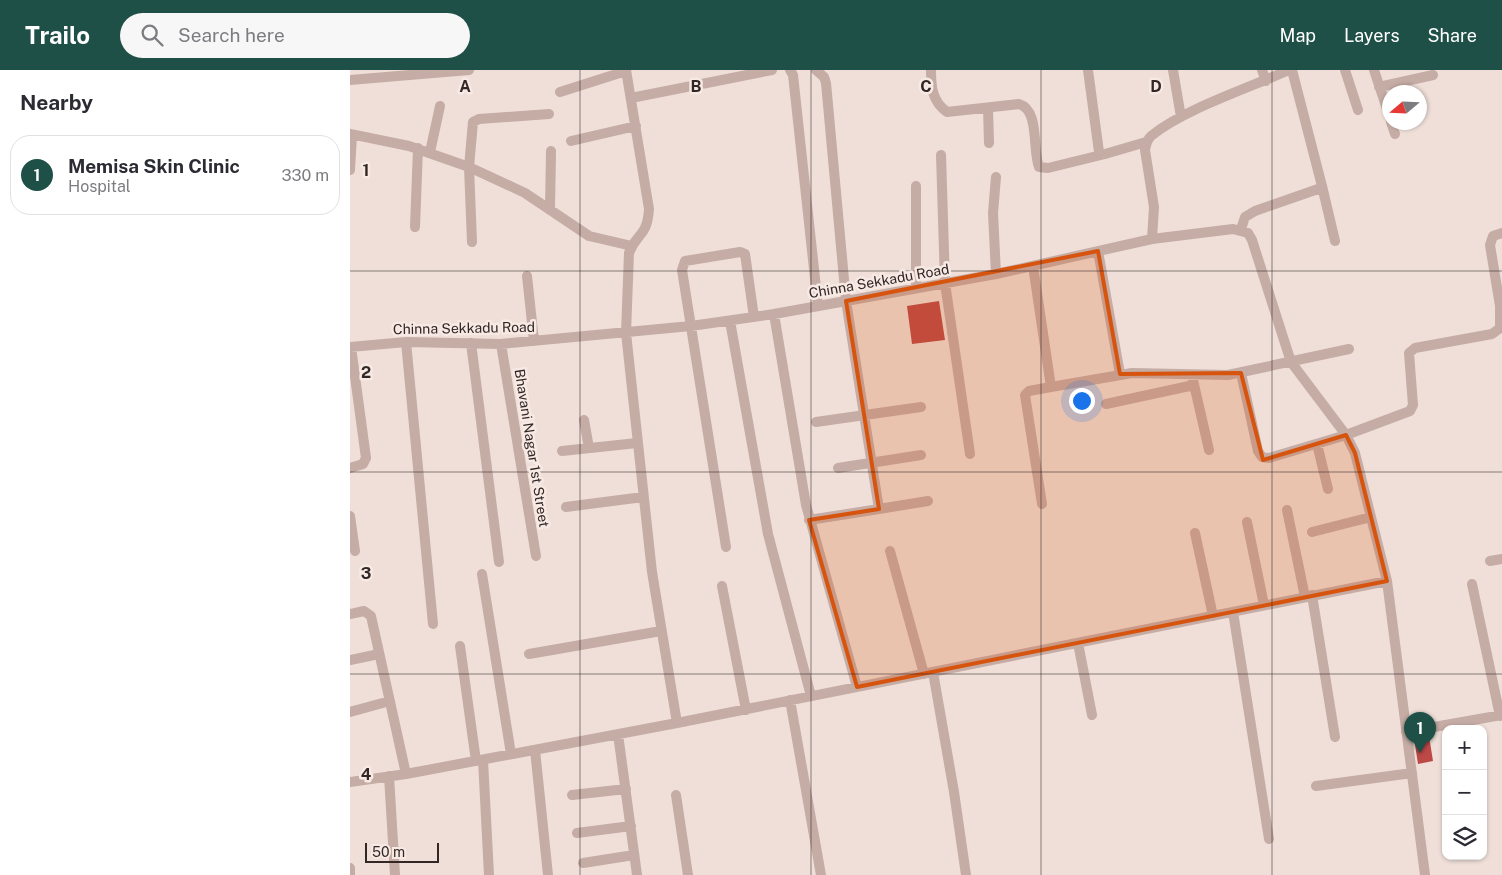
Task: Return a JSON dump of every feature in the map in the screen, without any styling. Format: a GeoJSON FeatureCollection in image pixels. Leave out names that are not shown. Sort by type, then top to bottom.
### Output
{"type":"FeatureCollection","features":[{"type":"Feature","properties":{"kind":"street"},"geometry":{"type":"LineString","coordinates":[[350,80],[364,75],[469,70]]}},
{"type":"Feature","properties":{"kind":"street"},"geometry":{"type":"LineString","coordinates":[[560,92],[626,70],[650,209],[646,231],[632,246],[629,253],[626,333],[643,497],[661,631],[677,723]]}},
{"type":"Feature","properties":{"kind":"street"},"geometry":{"type":"LineString","coordinates":[[631,98],[772,70]]}},
{"type":"Feature","properties":{"kind":"street"},"geometry":{"type":"LineString","coordinates":[[790,70],[793,75],[818,306]]}},
{"type":"Feature","properties":{"kind":"street"},"geometry":{"type":"LineString","coordinates":[[816,70],[824,77],[826,83],[846,301],[879,508]]}},
{"type":"Feature","properties":{"kind":"street"},"geometry":{"type":"LineString","coordinates":[[931,70],[931,88],[941,108],[953,112],[1019,104],[1029,110],[1039,167],[1048,168],[1146,142],[1150,137],[1181,117],[1291,70],[1335,241]]}},
{"type":"Feature","properties":{"kind":"street"},"geometry":{"type":"LineString","coordinates":[[1088,70],[1097,145],[1099,152],[1105,154]]}},
{"type":"Feature","properties":{"kind":"street"},"geometry":{"type":"LineString","coordinates":[[1173,70],[1181,117]]}},
{"type":"Feature","properties":{"kind":"street"},"geometry":{"type":"LineString","coordinates":[[1262,70],[1266,80]]}},
{"type":"Feature","properties":{"kind":"street"},"geometry":{"type":"LineString","coordinates":[[1345,70],[1358,110]]}},
{"type":"Feature","properties":{"kind":"street"},"geometry":{"type":"LineString","coordinates":[[1374,70],[1382,95]]}},
{"type":"Feature","properties":{"kind":"street"},"geometry":{"type":"LineString","coordinates":[[1379,87],[1433,75]]}},
{"type":"Feature","properties":{"kind":"street"},"geometry":{"type":"LineString","coordinates":[[430,152],[440,106]]}},
{"type":"Feature","properties":{"kind":"street"},"geometry":{"type":"LineString","coordinates":[[988,108],[989,143]]}},
{"type":"Feature","properties":{"kind":"street"},"geometry":{"type":"LineString","coordinates":[[472,242],[469,167],[472,125],[476,120],[550,114]]}},
{"type":"Feature","properties":{"kind":"street"},"geometry":{"type":"LineString","coordinates":[[571,141],[636,126]]}},
{"type":"Feature","properties":{"kind":"street"},"geometry":{"type":"LineString","coordinates":[[1394,130],[1395,134]]}},
{"type":"Feature","properties":{"kind":"street"},"geometry":{"type":"LineString","coordinates":[[350,170],[351,135],[418,148],[469,167],[525,193],[589,236],[632,246]]}},
{"type":"Feature","properties":{"kind":"street"},"geometry":{"type":"LineString","coordinates":[[1146,142],[1146,158],[1154,208],[1152,239]]}},
{"type":"Feature","properties":{"kind":"street"},"geometry":{"type":"LineString","coordinates":[[415,227],[418,148]]}},
{"type":"Feature","properties":{"kind":"street"},"geometry":{"type":"LineString","coordinates":[[550,210],[551,151]]}},
{"type":"Feature","properties":{"kind":"street"},"geometry":{"type":"LineString","coordinates":[[941,155],[944,283],[970,454]]}},
{"type":"Feature","properties":{"kind":"street"},"geometry":{"type":"LineString","coordinates":[[996,177],[993,213],[996,274]]}},
{"type":"Feature","properties":{"kind":"street"},"geometry":{"type":"LineString","coordinates":[[916,186],[916,288]]}},
{"type":"Feature","properties":{"kind":"street"},"geometry":{"type":"LineString","coordinates":[[1322,186],[1250,214],[1245,218],[1241,229],[1248,233],[1252,240],[1291,362],[1346,435],[1355,453],[1387,581],[1425,875]]}},
{"type":"Feature","properties":{"kind":"street","name":"Chinna Sekkadu Road"},"geometry":{"type":"LineString","coordinates":[[350,347],[406,342],[501,344],[626,333],[730,321],[996,274],[1152,239],[1241,229]]}},
{"type":"Feature","properties":{"kind":"street"},"geometry":{"type":"LineString","coordinates":[[1241,373],[1262,457],[1269,458],[1346,435],[1412,408],[1407,358],[1411,350],[1492,334],[1500,328],[1501,306],[1490,245],[1493,236],[1502,234]]}},
{"type":"Feature","properties":{"kind":"street"},"geometry":{"type":"LineString","coordinates":[[1098,251],[1120,374]]}},
{"type":"Feature","properties":{"kind":"street"},"geometry":{"type":"LineString","coordinates":[[726,547],[682,270],[685,261],[740,252],[747,258],[754,317]]}},
{"type":"Feature","properties":{"kind":"street"},"geometry":{"type":"LineString","coordinates":[[1033,266],[1051,387]]}},
{"type":"Feature","properties":{"kind":"street"},"geometry":{"type":"LineString","coordinates":[[527,276],[534,341]]}},
{"type":"Feature","properties":{"kind":"street"},"geometry":{"type":"LineString","coordinates":[[774,314],[809,520],[857,687]]}},
{"type":"Feature","properties":{"kind":"street"},"geometry":{"type":"LineString","coordinates":[[730,321],[764,517],[812,696]]}},
{"type":"Feature","properties":{"kind":"street"},"geometry":{"type":"LineString","coordinates":[[406,342],[433,624]]}},
{"type":"Feature","properties":{"kind":"street"},"geometry":{"type":"LineString","coordinates":[[471,343],[499,562]]}},
{"type":"Feature","properties":{"kind":"street","name":"Bhavani Nagar 1st Street"},"geometry":{"type":"LineString","coordinates":[[501,344],[536,556]]}},
{"type":"Feature","properties":{"kind":"street"},"geometry":{"type":"LineString","coordinates":[[350,347],[366,458],[363,464],[350,468]]}},
{"type":"Feature","properties":{"kind":"street"},"geometry":{"type":"LineString","coordinates":[[1042,504],[1025,395],[1029,392],[1120,374],[1191,374],[1214,376],[1241,373],[1348,349]]}},
{"type":"Feature","properties":{"kind":"street"},"geometry":{"type":"LineString","coordinates":[[1191,374],[1209,450]]}},
{"type":"Feature","properties":{"kind":"street"},"geometry":{"type":"LineString","coordinates":[[1106,404],[1194,385]]}},
{"type":"Feature","properties":{"kind":"street"},"geometry":{"type":"LineString","coordinates":[[816,422],[921,407]]}},
{"type":"Feature","properties":{"kind":"street"},"geometry":{"type":"LineString","coordinates":[[584,420],[589,448]]}},
{"type":"Feature","properties":{"kind":"street"},"geometry":{"type":"LineString","coordinates":[[562,451],[637,443]]}},
{"type":"Feature","properties":{"kind":"street"},"geometry":{"type":"LineString","coordinates":[[1317,444],[1328,489]]}},
{"type":"Feature","properties":{"kind":"street"},"geometry":{"type":"LineString","coordinates":[[838,468],[922,456]]}},
{"type":"Feature","properties":{"kind":"street"},"geometry":{"type":"LineString","coordinates":[[566,507],[643,497]]}},
{"type":"Feature","properties":{"kind":"street"},"geometry":{"type":"LineString","coordinates":[[809,520],[928,501]]}},
{"type":"Feature","properties":{"kind":"street"},"geometry":{"type":"LineString","coordinates":[[1287,510],[1308,596],[1335,737]]}},
{"type":"Feature","properties":{"kind":"street"},"geometry":{"type":"LineString","coordinates":[[350,516],[355,550]]}},
{"type":"Feature","properties":{"kind":"street"},"geometry":{"type":"LineString","coordinates":[[1312,532],[1371,517]]}},
{"type":"Feature","properties":{"kind":"street"},"geometry":{"type":"LineString","coordinates":[[1247,522],[1264,605]]}},
{"type":"Feature","properties":{"kind":"street"},"geometry":{"type":"LineString","coordinates":[[1195,533],[1212,616]]}},
{"type":"Feature","properties":{"kind":"street"},"geometry":{"type":"LineString","coordinates":[[890,551],[928,673],[954,792],[966,875]]}},
{"type":"Feature","properties":{"kind":"street"},"geometry":{"type":"LineString","coordinates":[[1490,561],[1502,559]]}},
{"type":"Feature","properties":{"kind":"street"},"geometry":{"type":"LineString","coordinates":[[482,574],[510,754]]}},
{"type":"Feature","properties":{"kind":"street"},"geometry":{"type":"LineString","coordinates":[[350,782],[406,774],[746,710],[1387,581]]}},
{"type":"Feature","properties":{"kind":"street"},"geometry":{"type":"LineString","coordinates":[[1406,732],[1501,716],[1472,584]]}},
{"type":"Feature","properties":{"kind":"street"},"geometry":{"type":"LineString","coordinates":[[722,586],[746,710]]}},
{"type":"Feature","properties":{"kind":"street"},"geometry":{"type":"LineString","coordinates":[[350,614],[364,612],[371,616],[406,774]]}},
{"type":"Feature","properties":{"kind":"street"},"geometry":{"type":"LineString","coordinates":[[1233,612],[1269,838]]}},
{"type":"Feature","properties":{"kind":"street"},"geometry":{"type":"LineString","coordinates":[[529,654],[661,631]]}},
{"type":"Feature","properties":{"kind":"street"},"geometry":{"type":"LineString","coordinates":[[1078,643],[1092,715]]}},
{"type":"Feature","properties":{"kind":"street"},"geometry":{"type":"LineString","coordinates":[[460,646],[479,760],[489,875]]}},
{"type":"Feature","properties":{"kind":"street"},"geometry":{"type":"LineString","coordinates":[[350,660],[379,654]]}},
{"type":"Feature","properties":{"kind":"street"},"geometry":{"type":"LineString","coordinates":[[790,700],[821,875]]}},
{"type":"Feature","properties":{"kind":"street"},"geometry":{"type":"LineString","coordinates":[[350,712],[390,701]]}},
{"type":"Feature","properties":{"kind":"street"},"geometry":{"type":"LineString","coordinates":[[618,734],[637,875]]}},
{"type":"Feature","properties":{"kind":"street"},"geometry":{"type":"LineString","coordinates":[[536,750],[548,875]]}},
{"type":"Feature","properties":{"kind":"street"},"geometry":{"type":"LineString","coordinates":[[1316,786],[1412,773]]}},
{"type":"Feature","properties":{"kind":"street"},"geometry":{"type":"LineString","coordinates":[[389,776],[395,875]]}},
{"type":"Feature","properties":{"kind":"street"},"geometry":{"type":"LineString","coordinates":[[572,795],[626,789]]}},
{"type":"Feature","properties":{"kind":"street"},"geometry":{"type":"LineString","coordinates":[[676,795],[688,875]]}},
{"type":"Feature","properties":{"kind":"street"},"geometry":{"type":"LineString","coordinates":[[577,833],[631,826]]}},
{"type":"Feature","properties":{"kind":"street"},"geometry":{"type":"LineString","coordinates":[[583,863],[634,855]]}},
{"type":"Feature","properties":{"kind":"street"},"geometry":{"type":"LineString","coordinates":[[350,868],[350,875]]}},
{"type":"Feature","properties":{"kind":"highlighted area"},"geometry":{"type":"Polygon","coordinates":[[[1098,251],[1120,374],[1241,373],[1263,460],[1346,435],[1355,453],[1387,581],[857,687],[809,520],[879,509],[846,301],[1098,251]]]}},
{"type":"Feature","properties":{"kind":"building"},"geometry":{"type":"Polygon","coordinates":[[[939,301],[945,340],[912,344],[907,306],[939,301]]]}},
{"type":"Feature","properties":{"kind":"building"},"geometry":{"type":"Polygon","coordinates":[[[1429,736],[1433,761],[1418,764],[1414,738],[1429,736]]]}},
{"type":"Feature","properties":{"kind":"place","name":"Memisa Skin Clinic"},"geometry":{"type":"Point","coordinates":[1420,753]}}]}
